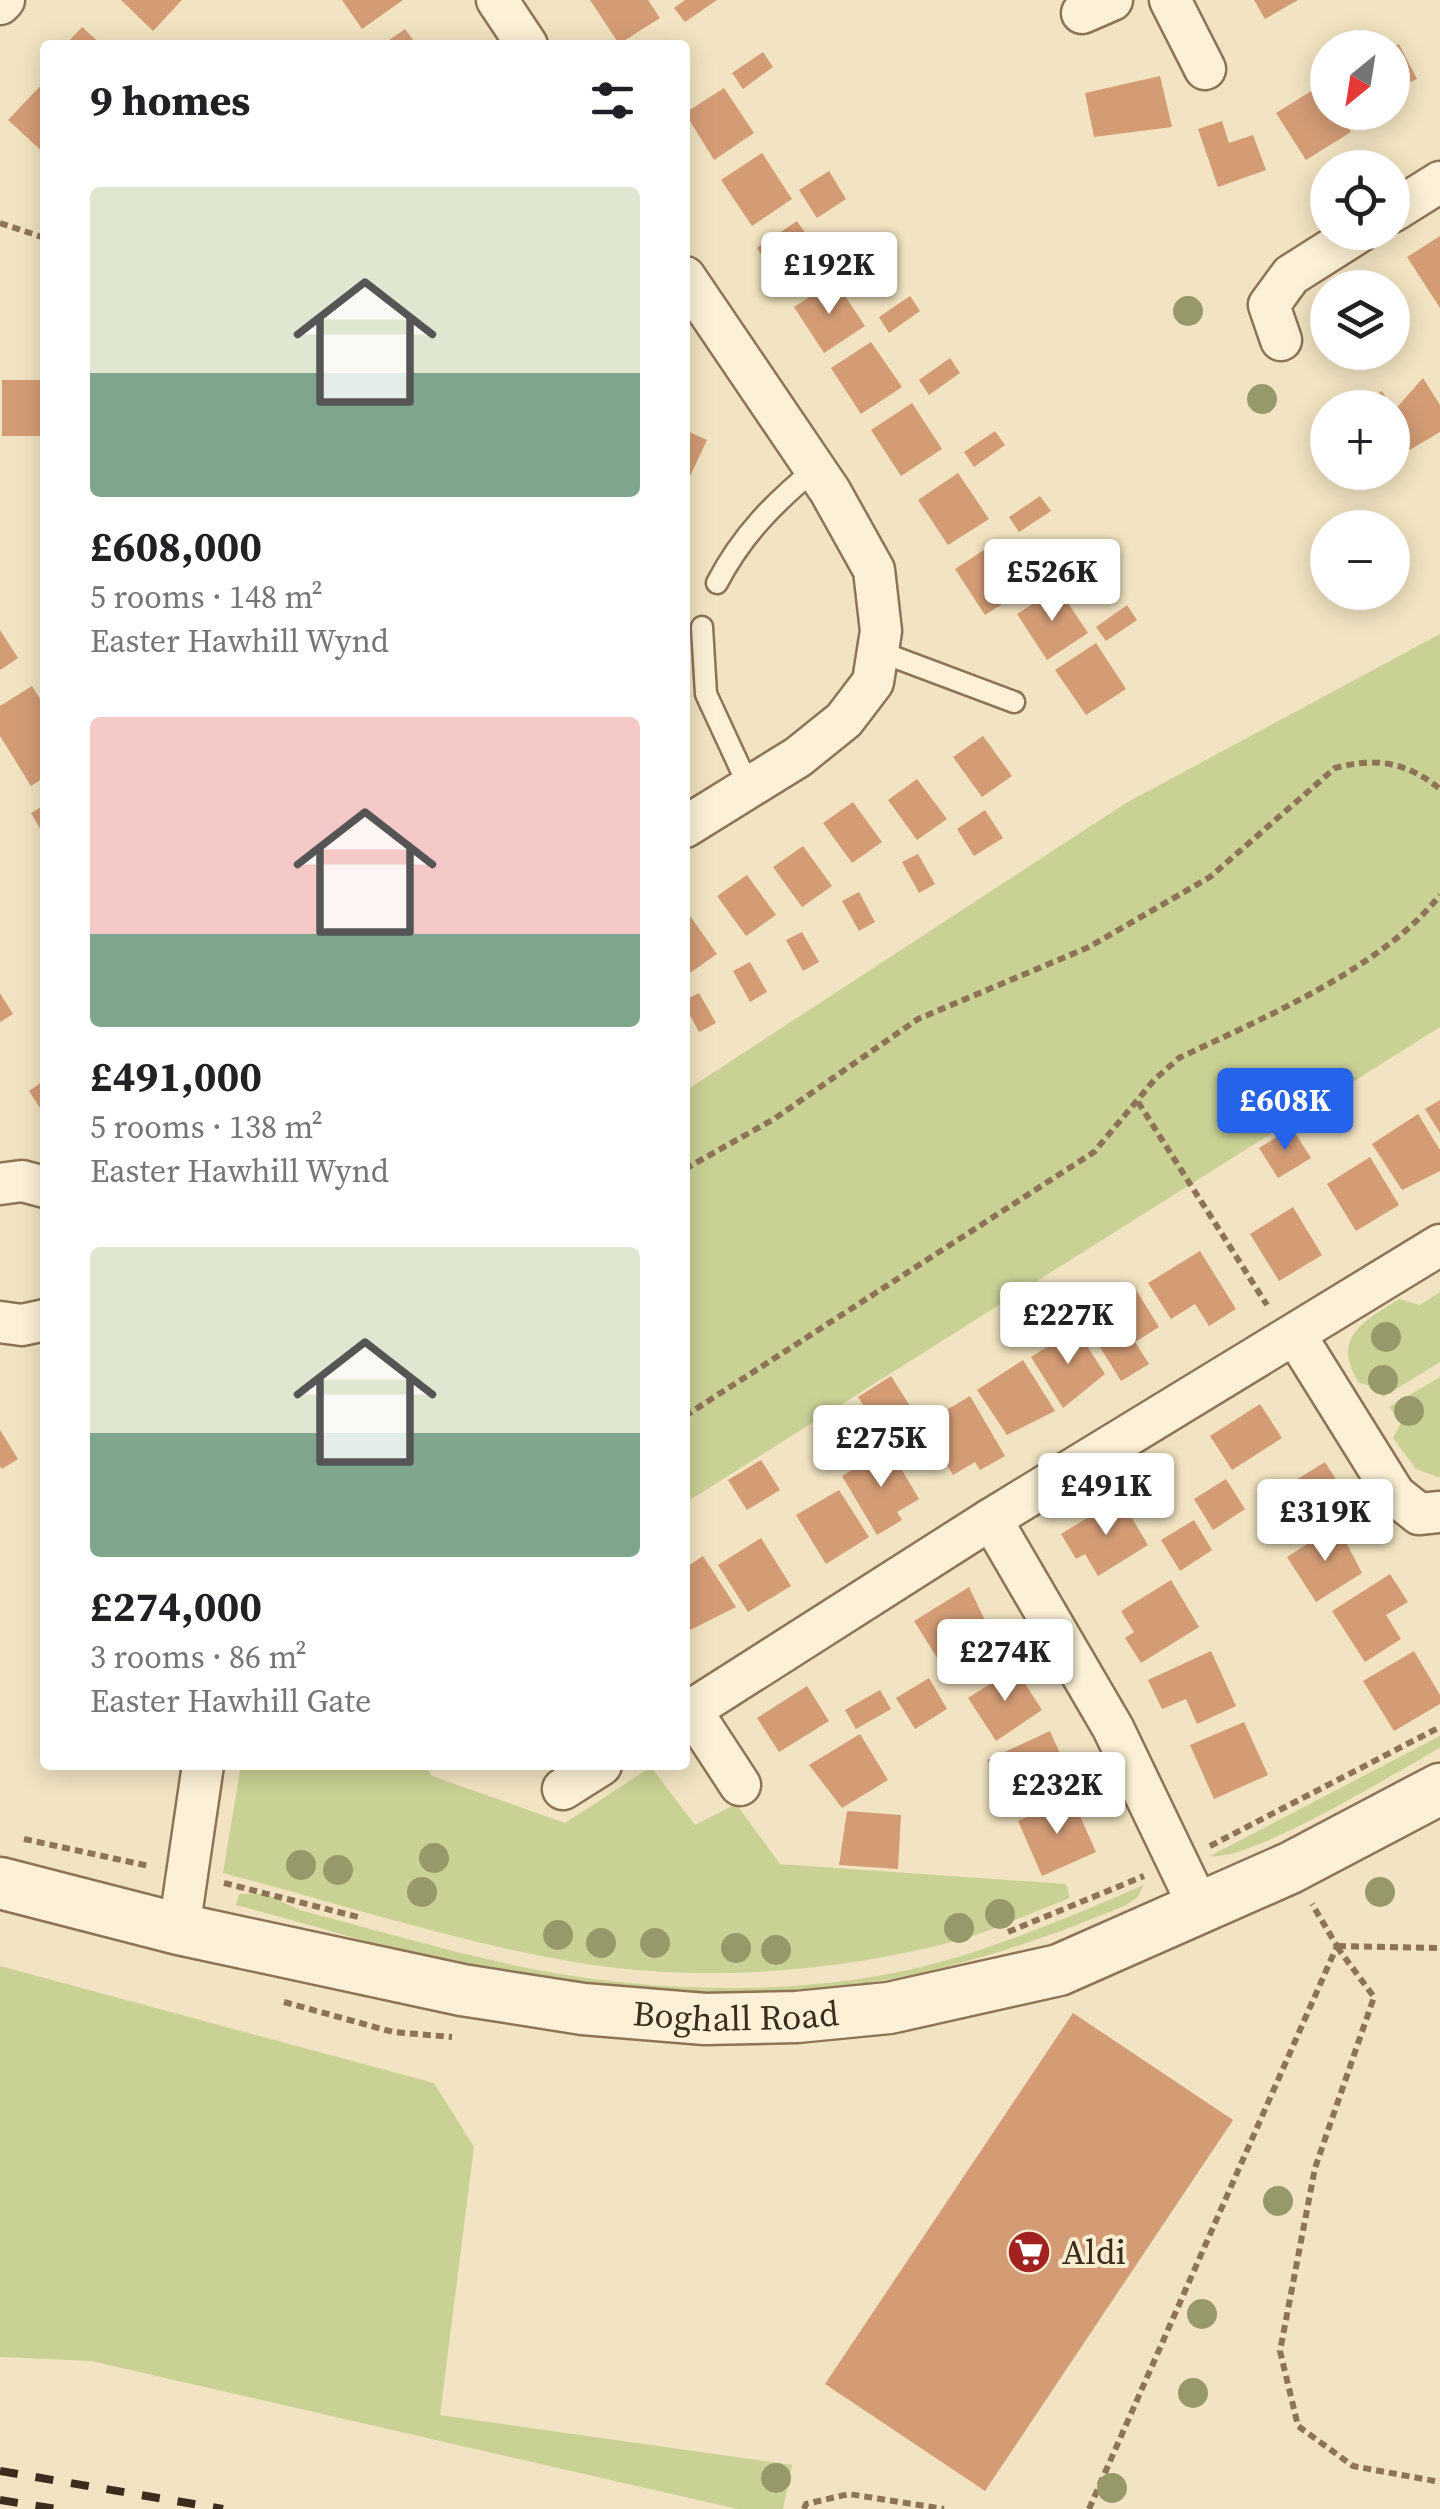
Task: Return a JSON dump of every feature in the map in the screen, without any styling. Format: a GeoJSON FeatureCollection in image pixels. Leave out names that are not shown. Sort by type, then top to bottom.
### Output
{"type":"FeatureCollection","features":[{"type":"Feature","properties":{"kind":"street"},"geometry":{"type":"LineString","coordinates":[[497,0],[524,40]]}},
{"type":"Feature","properties":{"kind":"street"},"geometry":{"type":"LineString","coordinates":[[1170,0],[1205,69]]}},
{"type":"Feature","properties":{"kind":"street"},"geometry":{"type":"LineString","coordinates":[[1410,201],[1440,182]]}},
{"type":"Feature","properties":{"kind":"street"},"geometry":{"type":"LineString","coordinates":[[1280,340],[1269,305],[1291,275],[1331,250]]}},
{"type":"Feature","properties":{"kind":"street"},"geometry":{"type":"LineString","coordinates":[[690,285],[815,469],[874,570],[881,631],[872,682],[844,720],[690,824]]}},
{"type":"Feature","properties":{"kind":"street"},"geometry":{"type":"LineString","coordinates":[[0,1184],[22,1181],[40,1186]]}},
{"type":"Feature","properties":{"kind":"street"},"geometry":{"type":"LineString","coordinates":[[690,1711],[991,1520],[1440,1245]]}},
{"type":"Feature","properties":{"kind":"street"},"geometry":{"type":"LineString","coordinates":[[0,1322],[22,1325],[40,1321]]}},
{"type":"Feature","properties":{"kind":"street"},"geometry":{"type":"LineString","coordinates":[[1292,1338],[1395,1496],[1419,1514],[1440,1512]]}},
{"type":"Feature","properties":{"kind":"street"},"geometry":{"type":"LineString","coordinates":[[991,1520],[1113,1728],[1200,1909]]}},
{"type":"Feature","properties":{"kind":"street"},"geometry":{"type":"LineString","coordinates":[[690,1715],[740,1785]]}},
{"type":"Feature","properties":{"kind":"street"},"geometry":{"type":"LineString","coordinates":[[179,1929],[201,1770]]}},
{"type":"Feature","properties":{"kind":"street"},"geometry":{"type":"LineString","coordinates":[[562,1789],[594,1770]]}},
{"type":"Feature","properties":{"kind":"street","name":"Boghall Road"},"geometry":{"type":"LineString","coordinates":[[9,1860],[179,1929],[462,1990],[583,2009],[705,2019],[889,2008],[1059,1970],[1290,1868],[1440,1789]]}},
{"type":"Feature","properties":{"kind":"lane"},"geometry":{"type":"LineString","coordinates":[[717,583],[735,549],[771,505],[815,469]]}},
{"type":"Feature","properties":{"kind":"lane"},"geometry":{"type":"LineString","coordinates":[[702,627],[706,694],[749,787]]}},
{"type":"Feature","properties":{"kind":"lane"},"geometry":{"type":"LineString","coordinates":[[878,651],[1014,702]]}},
{"type":"Feature","properties":{"kind":"path"},"geometry":{"type":"LineString","coordinates":[[0,223],[40,236]]}},
{"type":"Feature","properties":{"kind":"path"},"geometry":{"type":"LineString","coordinates":[[690,1166],[774,1119],[918,1019],[1089,947],[1210,877],[1335,768],[1361,761],[1392,762],[1420,772],[1440,789]]}},
{"type":"Feature","properties":{"kind":"path"},"geometry":{"type":"LineString","coordinates":[[690,1413],[1094,1152],[1155,1078],[1179,1058],[1378,955],[1421,920],[1440,895]]}},
{"type":"Feature","properties":{"kind":"path"},"geometry":{"type":"LineString","coordinates":[[1138,1102],[1292,1338]]}},
{"type":"Feature","properties":{"kind":"path"},"geometry":{"type":"LineString","coordinates":[[995,1936],[1078,1907],[1176,1862],[1361,1771],[1440,1727]]}},
{"type":"Feature","properties":{"kind":"path"},"geometry":{"type":"LineString","coordinates":[[9,1860],[187,1874],[375,1922]]}},
{"type":"Feature","properties":{"kind":"path"},"geometry":{"type":"LineString","coordinates":[[1290,1868],[1337,1946],[1374,1997],[1315,2168],[1280,2352],[1298,2426],[1354,2466],[1440,2482]]}},
{"type":"Feature","properties":{"kind":"path"},"geometry":{"type":"LineString","coordinates":[[1337,1946],[1440,1948]]}},
{"type":"Feature","properties":{"kind":"path"},"geometry":{"type":"LineString","coordinates":[[1089,2509],[1337,1946]]}},
{"type":"Feature","properties":{"kind":"path"},"geometry":{"type":"LineString","coordinates":[[804,2509],[806,2504],[849,2494],[944,2509]]}},
{"type":"Feature","properties":{"kind":"green space"},"geometry":{"type":"Polygon","coordinates":[[[1440,634],[1440,1027],[690,1500],[690,1088],[1126,803],[1440,634]]]}},
{"type":"Feature","properties":{"kind":"green space"},"geometry":{"type":"Polygon","coordinates":[[[1440,1292],[1440,1362],[1383,1397],[1378,1388],[1359,1383],[1348,1354],[1355,1332],[1399,1299],[1420,1305],[1440,1292]]]}},
{"type":"Feature","properties":{"kind":"green space"},"geometry":{"type":"Polygon","coordinates":[[[1440,1377],[1438,1477],[1416,1469],[1393,1438],[1401,1423],[1389,1407],[1440,1377]]]}},
{"type":"Feature","properties":{"kind":"green space"},"geometry":{"type":"Polygon","coordinates":[[[1440,1736],[1440,1748],[1325,1813],[1258,1844],[1231,1854],[1210,1856],[1440,1736]]]}},
{"type":"Feature","properties":{"kind":"green space"},"geometry":{"type":"Polygon","coordinates":[[[240,1770],[428,1770],[432,1776],[565,1823],[646,1770],[653,1770],[695,1825],[736,1804],[780,1864],[1066,1884],[1070,1898],[956,1941],[867,1960],[776,1971],[683,1973],[546,1957],[453,1936],[223,1873],[240,1770]]]}},
{"type":"Feature","properties":{"kind":"green space"},"geometry":{"type":"Polygon","coordinates":[[[1144,1885],[1137,1898],[1126,1905],[1045,1937],[967,1961],[891,1979],[816,1990],[740,1995],[580,1986],[494,1972],[397,1950],[236,1905],[239,1894],[266,1894],[299,1910],[504,1963],[573,1976],[665,1986],[760,1988],[854,1980],[944,1961],[1020,1936],[1144,1885]]]}},
{"type":"Feature","properties":{"kind":"green space"},"geometry":{"type":"Polygon","coordinates":[[[0,1966],[434,2083],[474,2147],[440,2415],[792,2465],[783,2509],[737,2509],[91,2361],[0,2357],[0,1966]]]}},
{"type":"Feature","properties":{"kind":"building"},"geometry":{"type":"Polygon","coordinates":[[[121,0],[182,0],[153,31],[121,0]]]}},
{"type":"Feature","properties":{"kind":"building"},"geometry":{"type":"Polygon","coordinates":[[[342,0],[403,0],[362,29],[342,0]]]}},
{"type":"Feature","properties":{"kind":"building"},"geometry":{"type":"Polygon","coordinates":[[[590,0],[648,0],[660,18],[625,40],[616,40],[590,0]]]}},
{"type":"Feature","properties":{"kind":"building"},"geometry":{"type":"Polygon","coordinates":[[[685,0],[717,0],[685,22],[674,8],[685,0]]]}},
{"type":"Feature","properties":{"kind":"building"},"geometry":{"type":"Polygon","coordinates":[[[1254,0],[1298,0],[1265,19],[1254,0]]]}},
{"type":"Feature","properties":{"kind":"building"},"geometry":{"type":"Polygon","coordinates":[[[82,27],[96,40],[70,40],[82,27]]]}},
{"type":"Feature","properties":{"kind":"building"},"geometry":{"type":"Polygon","coordinates":[[[405,29],[413,40],[389,40],[405,29]]]}},
{"type":"Feature","properties":{"kind":"building"},"geometry":{"type":"Polygon","coordinates":[[[763,52],[773,67],[743,89],[732,73],[763,52]]]}},
{"type":"Feature","properties":{"kind":"building"},"geometry":{"type":"Polygon","coordinates":[[[1160,76],[1172,127],[1094,137],[1085,93],[1160,76]]]}},
{"type":"Feature","properties":{"kind":"building"},"geometry":{"type":"Polygon","coordinates":[[[40,86],[40,149],[8,120],[40,86]]]}},
{"type":"Feature","properties":{"kind":"building"},"geometry":{"type":"Polygon","coordinates":[[[724,88],[754,133],[714,160],[690,121],[690,110],[724,88]]]}},
{"type":"Feature","properties":{"kind":"building"},"geometry":{"type":"Polygon","coordinates":[[[1310,92],[1310,130],[1351,132],[1322,150],[1310,150],[1306,160],[1276,113],[1310,92]]]}},
{"type":"Feature","properties":{"kind":"building"},"geometry":{"type":"Polygon","coordinates":[[[1222,121],[1229,143],[1253,135],[1266,170],[1218,187],[1198,129],[1222,121]]]}},
{"type":"Feature","properties":{"kind":"building"},"geometry":{"type":"Polygon","coordinates":[[[762,153],[792,199],[752,226],[721,180],[762,153]]]}},
{"type":"Feature","properties":{"kind":"building"},"geometry":{"type":"Polygon","coordinates":[[[829,171],[846,199],[817,218],[799,190],[829,171]]]}},
{"type":"Feature","properties":{"kind":"building"},"geometry":{"type":"Polygon","coordinates":[[[797,221],[828,267],[787,293],[757,248],[797,221]]]}},
{"type":"Feature","properties":{"kind":"building"},"geometry":{"type":"Polygon","coordinates":[[[1440,236],[1440,308],[1407,257],[1440,236]]]}},
{"type":"Feature","properties":{"kind":"building"},"geometry":{"type":"Polygon","coordinates":[[[873,244],[884,258],[853,280],[842,265],[873,244]]]}},
{"type":"Feature","properties":{"kind":"building"},"geometry":{"type":"Polygon","coordinates":[[[835,281],[865,326],[824,353],[794,307],[835,281]]]}},
{"type":"Feature","properties":{"kind":"building"},"geometry":{"type":"Polygon","coordinates":[[[910,296],[920,311],[889,333],[879,317],[910,296]]]}},
{"type":"Feature","properties":{"kind":"building"},"geometry":{"type":"Polygon","coordinates":[[[871,342],[902,387],[861,414],[831,368],[871,342]]]}},
{"type":"Feature","properties":{"kind":"building"},"geometry":{"type":"Polygon","coordinates":[[[950,358],[960,373],[929,395],[919,380],[950,358]]]}},
{"type":"Feature","properties":{"kind":"building"},"geometry":{"type":"Polygon","coordinates":[[[1423,378],[1440,405],[1440,432],[1410,450],[1410,393],[1423,378]]]}},
{"type":"Feature","properties":{"kind":"building"},"geometry":{"type":"Polygon","coordinates":[[[2,380],[40,380],[40,436],[2,436],[2,380]]]}},
{"type":"Feature","properties":{"kind":"building"},"geometry":{"type":"Polygon","coordinates":[[[912,403],[942,449],[901,476],[871,430],[912,403]]]}},
{"type":"Feature","properties":{"kind":"building"},"geometry":{"type":"Polygon","coordinates":[[[995,431],[1005,445],[974,467],[964,452],[995,431]]]}},
{"type":"Feature","properties":{"kind":"building"},"geometry":{"type":"Polygon","coordinates":[[[690,432],[707,440],[690,476],[690,432]]]}},
{"type":"Feature","properties":{"kind":"building"},"geometry":{"type":"Polygon","coordinates":[[[958,473],[989,519],[948,545],[918,500],[958,473]]]}},
{"type":"Feature","properties":{"kind":"building"},"geometry":{"type":"Polygon","coordinates":[[[1040,496],[1051,511],[1019,532],[1009,517],[1040,496]]]}},
{"type":"Feature","properties":{"kind":"building"},"geometry":{"type":"Polygon","coordinates":[[[996,542],[1026,589],[985,615],[955,569],[996,542]]]}},
{"type":"Feature","properties":{"kind":"building"},"geometry":{"type":"Polygon","coordinates":[[[1095,556],[1105,571],[1074,592],[1063,577],[1095,556]]]}},
{"type":"Feature","properties":{"kind":"building"},"geometry":{"type":"Polygon","coordinates":[[[1058,588],[1088,633],[1047,660],[1017,614],[1058,588]]]}},
{"type":"Feature","properties":{"kind":"building"},"geometry":{"type":"Polygon","coordinates":[[[1127,605],[1137,620],[1106,641],[1096,627],[1127,605]]]}},
{"type":"Feature","properties":{"kind":"building"},"geometry":{"type":"Polygon","coordinates":[[[0,630],[18,658],[0,670],[0,630]]]}},
{"type":"Feature","properties":{"kind":"building"},"geometry":{"type":"Polygon","coordinates":[[[1096,643],[1126,689],[1086,715],[1055,670],[1096,643]]]}},
{"type":"Feature","properties":{"kind":"building"},"geometry":{"type":"Polygon","coordinates":[[[32,686],[40,699],[40,780],[31,786],[0,736],[0,706],[32,686]]]}},
{"type":"Feature","properties":{"kind":"building"},"geometry":{"type":"Polygon","coordinates":[[[983,736],[1012,776],[982,797],[953,757],[983,736]]]}},
{"type":"Feature","properties":{"kind":"building"},"geometry":{"type":"Polygon","coordinates":[[[917,779],[947,819],[917,840],[888,800],[917,779]]]}},
{"type":"Feature","properties":{"kind":"building"},"geometry":{"type":"Polygon","coordinates":[[[853,802],[882,842],[852,863],[823,823],[853,802]]]}},
{"type":"Feature","properties":{"kind":"building"},"geometry":{"type":"Polygon","coordinates":[[[40,808],[40,828],[31,813],[40,808]]]}},
{"type":"Feature","properties":{"kind":"building"},"geometry":{"type":"Polygon","coordinates":[[[985,810],[1003,838],[974,856],[957,829],[985,810]]]}},
{"type":"Feature","properties":{"kind":"building"},"geometry":{"type":"Polygon","coordinates":[[[803,846],[832,886],[802,907],[773,867],[803,846]]]}},
{"type":"Feature","properties":{"kind":"building"},"geometry":{"type":"Polygon","coordinates":[[[918,854],[935,884],[919,893],[902,862],[918,854]]]}},
{"type":"Feature","properties":{"kind":"building"},"geometry":{"type":"Polygon","coordinates":[[[747,875],[776,915],[746,936],[717,896],[747,875]]]}},
{"type":"Feature","properties":{"kind":"building"},"geometry":{"type":"Polygon","coordinates":[[[859,892],[875,922],[859,931],[842,901],[859,892]]]}},
{"type":"Feature","properties":{"kind":"building"},"geometry":{"type":"Polygon","coordinates":[[[690,916],[717,954],[690,973],[690,916]]]}},
{"type":"Feature","properties":{"kind":"building"},"geometry":{"type":"Polygon","coordinates":[[[802,932],[819,962],[803,971],[786,940],[802,932]]]}},
{"type":"Feature","properties":{"kind":"building"},"geometry":{"type":"Polygon","coordinates":[[[750,962],[767,992],[750,1002],[733,971],[750,962]]]}},
{"type":"Feature","properties":{"kind":"building"},"geometry":{"type":"Polygon","coordinates":[[[0,993],[13,1014],[0,1022],[0,993]]]}},
{"type":"Feature","properties":{"kind":"building"},"geometry":{"type":"Polygon","coordinates":[[[699,993],[716,1023],[699,1032],[690,1015],[690,998],[699,993]]]}},
{"type":"Feature","properties":{"kind":"building"},"geometry":{"type":"Polygon","coordinates":[[[40,1083],[40,1108],[29,1091],[40,1083]]]}},
{"type":"Feature","properties":{"kind":"building"},"geometry":{"type":"Polygon","coordinates":[[[1440,1100],[1440,1133],[1425,1109],[1440,1100]]]}},
{"type":"Feature","properties":{"kind":"building"},"geometry":{"type":"Polygon","coordinates":[[[1418,1114],[1440,1150],[1440,1171],[1402,1190],[1372,1144],[1418,1114]]]}},
{"type":"Feature","properties":{"kind":"building"},"geometry":{"type":"Polygon","coordinates":[[[1292,1128],[1311,1158],[1278,1178],[1259,1148],[1292,1128]]]}},
{"type":"Feature","properties":{"kind":"building"},"geometry":{"type":"Polygon","coordinates":[[[1370,1157],[1399,1205],[1356,1231],[1327,1184],[1370,1157]]]}},
{"type":"Feature","properties":{"kind":"building"},"geometry":{"type":"Polygon","coordinates":[[[1293,1207],[1322,1255],[1279,1281],[1250,1234],[1293,1207]]]}},
{"type":"Feature","properties":{"kind":"building"},"geometry":{"type":"Polygon","coordinates":[[[1200,1251],[1236,1309],[1209,1326],[1195,1304],[1171,1319],[1148,1283],[1200,1251]]]}},
{"type":"Feature","properties":{"kind":"building"},"geometry":{"type":"Polygon","coordinates":[[[1136,1290],[1159,1327],[1135,1342],[1149,1364],[1121,1381],[1085,1323],[1136,1290]]]}},
{"type":"Feature","properties":{"kind":"building"},"geometry":{"type":"Polygon","coordinates":[[[1076,1329],[1105,1374],[1063,1408],[1031,1357],[1076,1329]]]}},
{"type":"Feature","properties":{"kind":"building"},"geometry":{"type":"Polygon","coordinates":[[[1023,1360],[1055,1411],[1007,1435],[977,1390],[1023,1360]]]}},
{"type":"Feature","properties":{"kind":"building"},"geometry":{"type":"Polygon","coordinates":[[[891,1376],[910,1406],[878,1427],[858,1397],[891,1376]]]}},
{"type":"Feature","properties":{"kind":"building"},"geometry":{"type":"Polygon","coordinates":[[[970,1396],[1005,1456],[980,1470],[975,1462],[953,1475],[923,1424],[970,1396]]]}},
{"type":"Feature","properties":{"kind":"building"},"geometry":{"type":"Polygon","coordinates":[[[1260,1404],[1282,1438],[1232,1470],[1210,1436],[1260,1404]]]}},
{"type":"Feature","properties":{"kind":"building"},"geometry":{"type":"Polygon","coordinates":[[[0,1430],[18,1459],[2,1469],[0,1466],[0,1430]]]}},
{"type":"Feature","properties":{"kind":"building"},"geometry":{"type":"Polygon","coordinates":[[[889,1448],[919,1499],[897,1512],[902,1520],[877,1535],[842,1476],[889,1448]]]}},
{"type":"Feature","properties":{"kind":"building"},"geometry":{"type":"Polygon","coordinates":[[[761,1460],[780,1490],[747,1510],[728,1480],[761,1460]]]}},
{"type":"Feature","properties":{"kind":"building"},"geometry":{"type":"Polygon","coordinates":[[[1325,1462],[1352,1505],[1304,1534],[1278,1491],[1325,1462]]]}},
{"type":"Feature","properties":{"kind":"building"},"geometry":{"type":"Polygon","coordinates":[[[1226,1479],[1245,1509],[1213,1530],[1194,1499],[1226,1479]]]}},
{"type":"Feature","properties":{"kind":"building"},"geometry":{"type":"Polygon","coordinates":[[[839,1490],[869,1537],[826,1564],[796,1515],[839,1490]]]}},
{"type":"Feature","properties":{"kind":"building"},"geometry":{"type":"Polygon","coordinates":[[[1120,1498],[1148,1545],[1098,1576],[1085,1554],[1076,1559],[1061,1534],[1120,1498]]]}},
{"type":"Feature","properties":{"kind":"building"},"geometry":{"type":"Polygon","coordinates":[[[1194,1520],[1212,1550],[1180,1571],[1161,1540],[1194,1520]]]}},
{"type":"Feature","properties":{"kind":"building"},"geometry":{"type":"Polygon","coordinates":[[[1337,1525],[1362,1573],[1316,1602],[1287,1557],[1337,1525]]]}},
{"type":"Feature","properties":{"kind":"building"},"geometry":{"type":"Polygon","coordinates":[[[761,1538],[791,1586],[748,1612],[718,1565],[761,1538]]]}},
{"type":"Feature","properties":{"kind":"building"},"geometry":{"type":"Polygon","coordinates":[[[703,1556],[736,1607],[690,1630],[690,1565],[703,1556]]]}},
{"type":"Feature","properties":{"kind":"building"},"geometry":{"type":"Polygon","coordinates":[[[1390,1574],[1408,1602],[1386,1615],[1401,1639],[1365,1662],[1332,1611],[1390,1574]]]}},
{"type":"Feature","properties":{"kind":"building"},"geometry":{"type":"Polygon","coordinates":[[[1171,1580],[1199,1627],[1141,1663],[1125,1638],[1134,1632],[1121,1611],[1171,1580]]]}},
{"type":"Feature","properties":{"kind":"building"},"geometry":{"type":"Polygon","coordinates":[[[969,1587],[991,1633],[941,1664],[914,1621],[969,1587]]]}},
{"type":"Feature","properties":{"kind":"building"},"geometry":{"type":"Polygon","coordinates":[[[1211,1651],[1236,1706],[1197,1724],[1186,1699],[1162,1709],[1148,1680],[1211,1651]]]}},
{"type":"Feature","properties":{"kind":"building"},"geometry":{"type":"Polygon","coordinates":[[[1414,1651],[1440,1695],[1440,1704],[1394,1731],[1363,1681],[1414,1651]]]}},
{"type":"Feature","properties":{"kind":"building"},"geometry":{"type":"Polygon","coordinates":[[[1015,1668],[1042,1710],[996,1741],[968,1698],[1015,1668]]]}},
{"type":"Feature","properties":{"kind":"building"},"geometry":{"type":"Polygon","coordinates":[[[929,1678],[947,1709],[915,1729],[896,1698],[929,1678]]]}},
{"type":"Feature","properties":{"kind":"building"},"geometry":{"type":"Polygon","coordinates":[[[807,1686],[829,1721],[779,1752],[757,1718],[807,1686]]]}},
{"type":"Feature","properties":{"kind":"building"},"geometry":{"type":"Polygon","coordinates":[[[880,1690],[891,1709],[856,1729],[845,1710],[880,1690]]]}},
{"type":"Feature","properties":{"kind":"building"},"geometry":{"type":"Polygon","coordinates":[[[1244,1722],[1268,1775],[1214,1799],[1190,1745],[1244,1722]]]}},
{"type":"Feature","properties":{"kind":"building"},"geometry":{"type":"Polygon","coordinates":[[[1050,1731],[1062,1758],[1053,1762],[1063,1785],[1010,1810],[987,1760],[1050,1731]]]}},
{"type":"Feature","properties":{"kind":"building"},"geometry":{"type":"Polygon","coordinates":[[[860,1734],[888,1780],[842,1808],[809,1765],[860,1734]]]}},
{"type":"Feature","properties":{"kind":"building"},"geometry":{"type":"Polygon","coordinates":[[[1072,1798],[1096,1852],[1042,1876],[1018,1821],[1072,1798]]]}},
{"type":"Feature","properties":{"kind":"building"},"geometry":{"type":"Polygon","coordinates":[[[847,1811],[901,1815],[898,1869],[839,1865],[847,1811]]]}},
{"type":"Feature","properties":{"kind":"building","name":"Aldi"},"geometry":{"type":"Polygon","coordinates":[[[1073,2013],[1233,2120],[985,2491],[825,2384],[1073,2013]]]}},
{"type":"Feature","properties":{"kind":"railway"},"geometry":{"type":"LineString","coordinates":[[0,2471],[223,2509]]}},
{"type":"Feature","properties":{"kind":"railway"},"geometry":{"type":"LineString","coordinates":[[0,2500],[56,2509]]}},
{"type":"Feature","properties":{"kind":"place","name":"Aldi"},"geometry":{"type":"Point","coordinates":[1029,2252]}}]}
